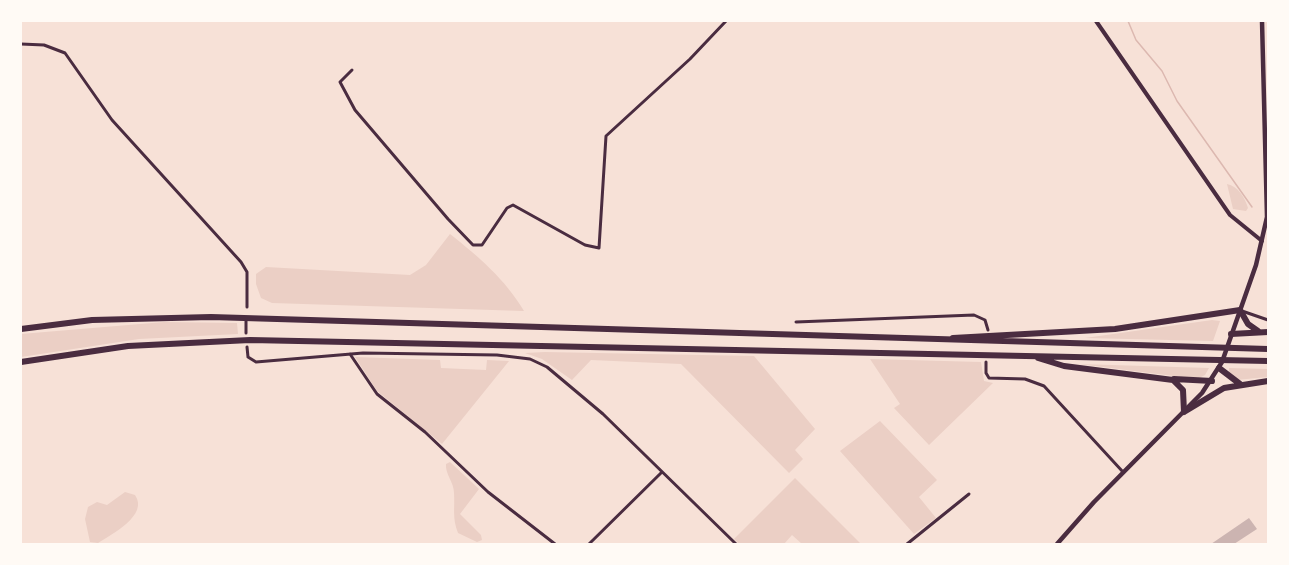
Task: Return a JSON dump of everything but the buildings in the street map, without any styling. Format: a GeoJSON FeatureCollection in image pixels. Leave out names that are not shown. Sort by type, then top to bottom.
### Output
{"type":"FeatureCollection","features":[{"type":"Feature","properties":{"kind":"highway"},"geometry":{"type":"LineString","coordinates":[[939,340],[974,335],[1038,335],[1115,329],[1240,310],[1248,324],[1258,331]]}},
{"type":"Feature","properties":{"kind":"highway"},"geometry":{"type":"LineString","coordinates":[[21,329],[114,319],[211,317],[1268,349]]}},
{"type":"Feature","properties":{"kind":"highway"},"geometry":{"type":"LineString","coordinates":[[1231,334],[1268,332]]}},
{"type":"Feature","properties":{"kind":"highway"},"geometry":{"type":"LineString","coordinates":[[21,362],[128,346],[250,340],[1268,361]]}},
{"type":"Feature","properties":{"kind":"highway"},"geometry":{"type":"LineString","coordinates":[[1031,355],[1064,366],[1164,378],[1212,381]]}},
{"type":"Feature","properties":{"kind":"highway"},"geometry":{"type":"LineString","coordinates":[[1219,368],[1240,384]]}},
{"type":"Feature","properties":{"kind":"highway"},"geometry":{"type":"LineString","coordinates":[[1164,378],[1176,381],[1182,388],[1184,411],[1214,392],[1240,384],[1268,381]]}},
{"type":"Feature","properties":{"kind":"main road"},"geometry":{"type":"LineString","coordinates":[[1057,544],[1212,381],[1219,368],[1262,242],[1267,217],[1266,132],[1261,70],[1262,21]]}},
{"type":"Feature","properties":{"kind":"street"},"geometry":{"type":"LineString","coordinates":[[351,70],[340,82],[355,110],[447,219],[474,245],[483,246],[507,208],[513,205],[585,245],[599,248],[606,136],[690,59],[726,21]]}},
{"type":"Feature","properties":{"kind":"street"},"geometry":{"type":"LineString","coordinates":[[1096,21],[1230,214],[1262,242]]}},
{"type":"Feature","properties":{"kind":"street"},"geometry":{"type":"LineString","coordinates":[[21,44],[44,45],[64,53],[112,120],[241,262],[247,272],[246,307]]}},
{"type":"Feature","properties":{"kind":"street"},"geometry":{"type":"LineString","coordinates":[[1261,70],[1268,71]]}},
{"type":"Feature","properties":{"kind":"street"},"geometry":{"type":"LineString","coordinates":[[1240,310],[1268,320]]}},
{"type":"Feature","properties":{"kind":"street"},"geometry":{"type":"LineString","coordinates":[[796,322],[974,315],[985,320],[988,330]]}},
{"type":"Feature","properties":{"kind":"street"},"geometry":{"type":"LineString","coordinates":[[246,321],[246,333]]}},
{"type":"Feature","properties":{"kind":"street"},"geometry":{"type":"LineString","coordinates":[[246,347],[248,357],[256,362],[350,354],[496,355],[535,361],[579,393],[736,544]]}},
{"type":"Feature","properties":{"kind":"street"},"geometry":{"type":"LineString","coordinates":[[350,354],[377,394],[425,432],[488,492],[555,544]]}},
{"type":"Feature","properties":{"kind":"street"},"geometry":{"type":"LineString","coordinates":[[986,363],[986,374],[989,378],[1025,379],[1037,382],[1047,389],[1123,472]]}},
{"type":"Feature","properties":{"kind":"street"},"geometry":{"type":"LineString","coordinates":[[589,544],[662,472]]}},
{"type":"Feature","properties":{"kind":"street"},"geometry":{"type":"LineString","coordinates":[[907,544],[969,494]]}},
{"type":"Feature","properties":{"kind":"shaded area"},"geometry":{"type":"Polygon","coordinates":[[[1227,184],[1234,187],[1245,200],[1248,208],[1246,211],[1233,209],[1227,184]]]}},
{"type":"Feature","properties":{"kind":"shaded area"},"geometry":{"type":"Polygon","coordinates":[[[450,234],[491,269],[517,299],[524,311],[272,303],[261,298],[256,284],[256,274],[266,267],[410,275],[426,265],[450,234]]]}},
{"type":"Feature","properties":{"kind":"shaded area"},"geometry":{"type":"Polygon","coordinates":[[[1212,320],[1220,321],[1213,341],[1085,338],[1212,320]]]}},
{"type":"Feature","properties":{"kind":"shaded area"},"geometry":{"type":"Polygon","coordinates":[[[164,322],[237,323],[238,334],[139,339],[21,357],[21,334],[164,322]]]}},
{"type":"Feature","properties":{"kind":"shaded area"},"geometry":{"type":"Polygon","coordinates":[[[525,353],[754,356],[815,429],[795,450],[803,459],[789,473],[681,364],[591,360],[572,380],[542,359],[525,353]]]}},
{"type":"Feature","properties":{"kind":"shaded area"},"geometry":{"type":"Polygon","coordinates":[[[355,357],[440,360],[441,368],[486,370],[487,360],[509,361],[442,444],[377,391],[355,357]]]}},
{"type":"Feature","properties":{"kind":"shaded area"},"geometry":{"type":"Polygon","coordinates":[[[870,359],[981,362],[984,381],[993,383],[929,445],[894,408],[900,404],[870,359]]]}},
{"type":"Feature","properties":{"kind":"shaded area"},"geometry":{"type":"Polygon","coordinates":[[[1079,364],[1209,368],[1205,375],[1197,379],[1079,364]]]}},
{"type":"Feature","properties":{"kind":"shaded area"},"geometry":{"type":"Polygon","coordinates":[[[1229,368],[1268,369],[1268,377],[1236,380],[1229,374],[1229,368]]]}},
{"type":"Feature","properties":{"kind":"shaded area"},"geometry":{"type":"Polygon","coordinates":[[[880,421],[937,480],[919,497],[936,518],[914,534],[840,451],[880,421]]]}},
{"type":"Feature","properties":{"kind":"shaded area"},"geometry":{"type":"Polygon","coordinates":[[[450,462],[479,489],[460,514],[481,535],[482,540],[477,542],[458,533],[456,528],[454,489],[446,468],[446,464],[450,462]]]}},
{"type":"Feature","properties":{"kind":"shaded area"},"geometry":{"type":"Polygon","coordinates":[[[795,478],[861,544],[802,544],[792,535],[784,544],[739,544],[734,539],[795,478]]]}},
{"type":"Feature","properties":{"kind":"shaded area"},"geometry":{"type":"Polygon","coordinates":[[[125,492],[135,495],[138,502],[133,517],[120,529],[98,543],[90,542],[85,519],[88,507],[97,502],[107,505],[125,492]]]}},
{"type":"Feature","properties":{"kind":"waterway"},"geometry":{"type":"LineString","coordinates":[[1128,21],[1136,40],[1162,71],[1177,101],[1252,207]]}}]}
